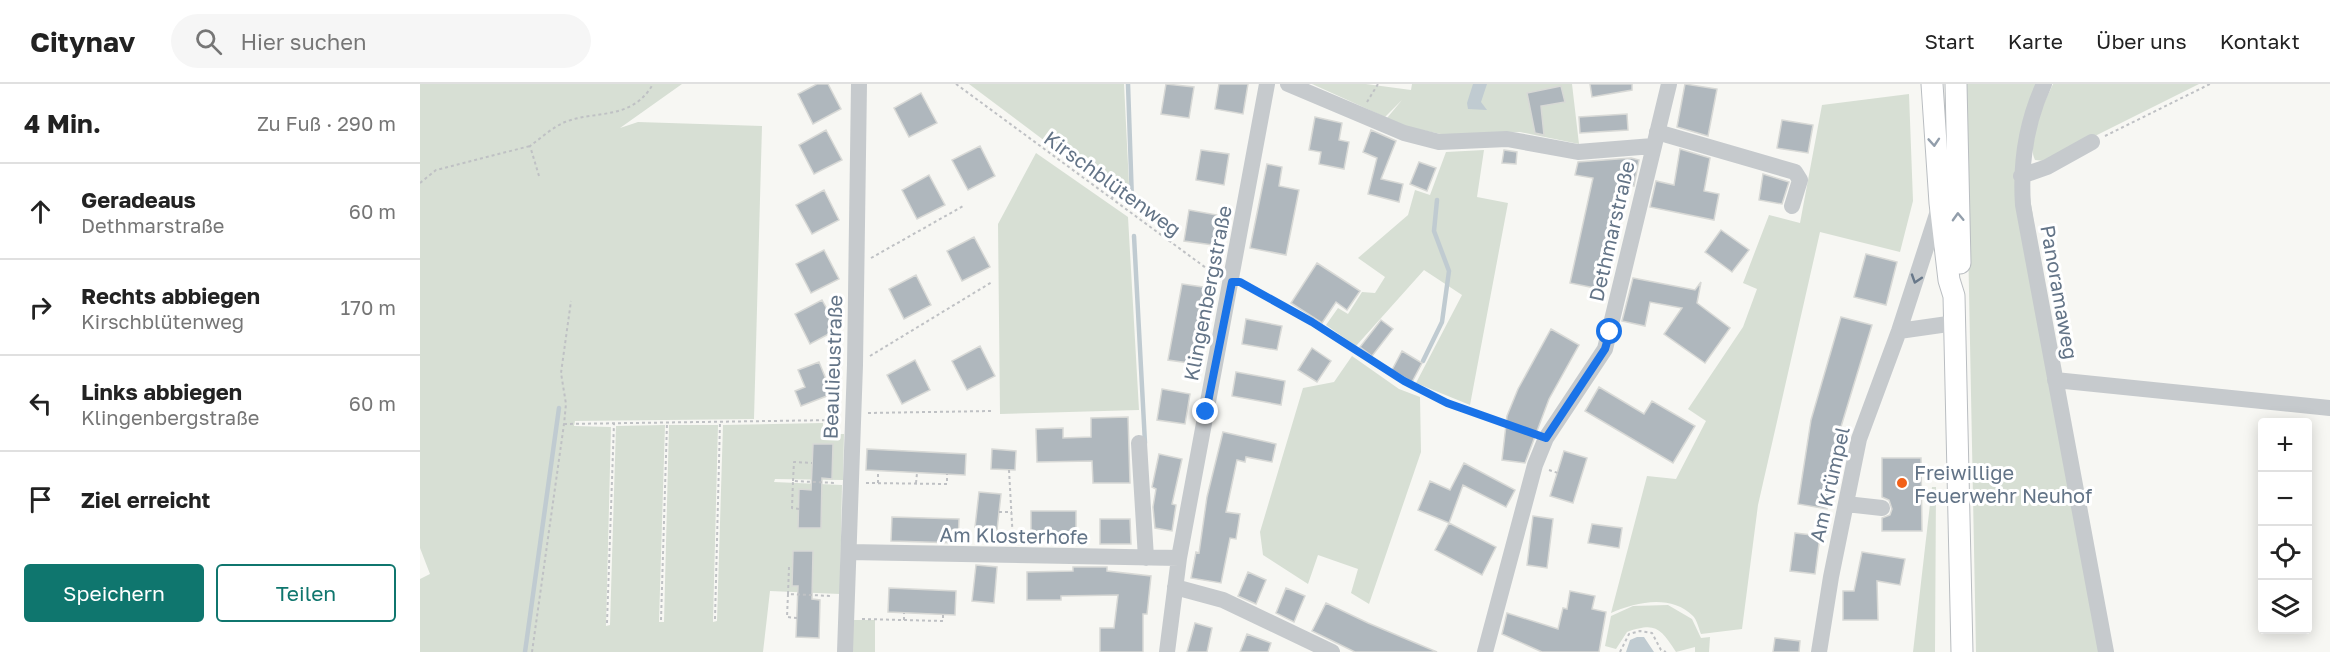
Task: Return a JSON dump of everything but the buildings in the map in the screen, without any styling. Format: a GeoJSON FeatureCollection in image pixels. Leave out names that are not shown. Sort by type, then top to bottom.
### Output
{"type":"FeatureCollection","features":[{"type":"Feature","properties":{"kind":"main road"},"geometry":{"type":"LineString","coordinates":[[1932,84],[1940,203],[1949,280],[1954,296]]}},
{"type":"Feature","properties":{"kind":"main road"},"geometry":{"type":"LineString","coordinates":[[1956,84],[1960,270],[1954,296],[1962,652]]}},
{"type":"Feature","properties":{"kind":"street","name":"Beaulieustraße"},"geometry":{"type":"LineString","coordinates":[[845,652],[855,365],[859,84]]}},
{"type":"Feature","properties":{"kind":"street","name":"Klingenbergstraße"},"geometry":{"type":"LineString","coordinates":[[1167,652],[1179,558],[1267,84]]}},
{"type":"Feature","properties":{"kind":"street"},"geometry":{"type":"LineString","coordinates":[[1288,84],[1404,133],[1439,142],[1508,139],[1578,152],[1655,139],[1795,172],[1800,180],[1792,206]]}},
{"type":"Feature","properties":{"kind":"street","name":"Dethmarstraße"},"geometry":{"type":"LineString","coordinates":[[1485,652],[1535,465],[1546,438],[1605,349],[1669,84]]}},
{"type":"Feature","properties":{"kind":"street","name":"Panoramaweg"},"geometry":{"type":"LineString","coordinates":[[2044,84],[2026,135],[2021,176],[2023,205],[2055,380],[2330,408]]}},
{"type":"Feature","properties":{"kind":"street"},"geometry":{"type":"LineString","coordinates":[[2021,176],[2047,167],[2092,142]]}},
{"type":"Feature","properties":{"kind":"street","name":"Am Krümpel"},"geometry":{"type":"LineString","coordinates":[[1819,652],[1859,439],[1899,331],[1940,203]]}},
{"type":"Feature","properties":{"kind":"street"},"geometry":{"type":"LineString","coordinates":[[1899,331],[1955,323]]}},
{"type":"Feature","properties":{"kind":"street"},"geometry":{"type":"LineString","coordinates":[[2055,380],[2106,652]]}},
{"type":"Feature","properties":{"kind":"street"},"geometry":{"type":"LineString","coordinates":[[1139,442],[1146,558]]}},
{"type":"Feature","properties":{"kind":"street"},"geometry":{"type":"LineString","coordinates":[[1846,504],[1882,508]]}},
{"type":"Feature","properties":{"kind":"street","name":"Am Klosterhofe"},"geometry":{"type":"LineString","coordinates":[[849,552],[1179,558]]}},
{"type":"Feature","properties":{"kind":"street"},"geometry":{"type":"LineString","coordinates":[[1175,587],[1223,600],[1332,652]]}},
{"type":"Feature","properties":{"kind":"path"},"geometry":{"type":"LineString","coordinates":[[420,183],[436,170],[530,146],[566,122],[612,115],[646,95],[653,84]]}},
{"type":"Feature","properties":{"kind":"path","name":"Kirschblütenweg"},"geometry":{"type":"LineString","coordinates":[[956,84],[1223,281],[1240,282],[1312,322],[1404,381],[1447,403],[1546,438]]}},
{"type":"Feature","properties":{"kind":"path"},"geometry":{"type":"LineString","coordinates":[[1360,115],[1378,84]]}},
{"type":"Feature","properties":{"kind":"path"},"geometry":{"type":"LineString","coordinates":[[2092,142],[2210,84]]}},
{"type":"Feature","properties":{"kind":"path"},"geometry":{"type":"LineString","coordinates":[[530,146],[539,176]]}},
{"type":"Feature","properties":{"kind":"path"},"geometry":{"type":"LineString","coordinates":[[1112,199],[1118,179]]}},
{"type":"Feature","properties":{"kind":"path"},"geometry":{"type":"LineString","coordinates":[[856,267],[965,205]]}},
{"type":"Feature","properties":{"kind":"path"},"geometry":{"type":"LineString","coordinates":[[855,365],[992,282]]}},
{"type":"Feature","properties":{"kind":"path"},"geometry":{"type":"LineString","coordinates":[[532,652],[564,424],[566,404],[561,374],[571,301]]}},
{"type":"Feature","properties":{"kind":"path"},"geometry":{"type":"LineString","coordinates":[[564,424],[845,420],[852,414],[991,411]]}},
{"type":"Feature","properties":{"kind":"path"},"geometry":{"type":"LineString","coordinates":[[715,619],[720,422]]}},
{"type":"Feature","properties":{"kind":"path"},"geometry":{"type":"LineString","coordinates":[[608,623],[614,423]]}},
{"type":"Feature","properties":{"kind":"path"},"geometry":{"type":"LineString","coordinates":[[661,620],[667,423]]}},
{"type":"Feature","properties":{"kind":"path"},"geometry":{"type":"LineString","coordinates":[[799,509],[792,508],[794,462],[812,463]]}},
{"type":"Feature","properties":{"kind":"path"},"geometry":{"type":"LineString","coordinates":[[1009,470],[1014,556]]}},
{"type":"Feature","properties":{"kind":"path"},"geometry":{"type":"LineString","coordinates":[[878,471],[878,483]]}},
{"type":"Feature","properties":{"kind":"path"},"geometry":{"type":"LineString","coordinates":[[916,473],[916,483]]}},
{"type":"Feature","properties":{"kind":"path"},"geometry":{"type":"LineString","coordinates":[[793,481],[947,483],[947,474]]}},
{"type":"Feature","properties":{"kind":"path"},"geometry":{"type":"LineString","coordinates":[[999,512],[1012,512]]}},
{"type":"Feature","properties":{"kind":"path"},"geometry":{"type":"LineString","coordinates":[[792,567],[789,567],[787,617],[797,618]]}},
{"type":"Feature","properties":{"kind":"path"},"geometry":{"type":"LineString","coordinates":[[788,594],[847,596]]}},
{"type":"Feature","properties":{"kind":"path"},"geometry":{"type":"LineString","coordinates":[[904,612],[904,620]]}},
{"type":"Feature","properties":{"kind":"path"},"geometry":{"type":"LineString","coordinates":[[847,618],[943,621],[943,614]]}},
{"type":"Feature","properties":{"kind":"path"},"geometry":{"type":"LineString","coordinates":[[1620,652],[1629,634],[1640,631],[1652,633],[1661,650],[1666,652]]}},
{"type":"Feature","properties":{"kind":"shaded area"},"geometry":{"type":"Polygon","coordinates":[[[420,84],[682,84],[620,128],[638,122],[762,126],[754,419],[575,421],[574,426],[611,427],[606,626],[610,625],[616,426],[665,425],[659,622],[664,622],[669,425],[718,425],[713,622],[717,621],[723,425],[823,423],[823,434],[844,434],[843,480],[775,479],[774,482],[842,485],[840,594],[770,591],[763,652],[420,652],[420,579],[430,574],[420,548],[420,84]]]}},
{"type":"Feature","properties":{"kind":"shaded area"},"geometry":{"type":"Polygon","coordinates":[[[969,84],[1124,84],[1130,205],[1114,193],[969,84]]]}},
{"type":"Feature","properties":{"kind":"shaded area"},"geometry":{"type":"Polygon","coordinates":[[[1312,84],[1366,84],[1411,90],[1412,84],[1572,84],[1579,144],[1520,132],[1450,136],[1408,127],[1387,118],[1402,100],[1385,117],[1312,84]]]}},
{"type":"Feature","properties":{"kind":"shaded area"},"geometry":{"type":"Polygon","coordinates":[[[1473,84],[1487,84],[1481,102],[1487,110],[1468,109],[1467,103],[1473,84]]]}},
{"type":"Feature","properties":{"kind":"shaded area"},"geometry":{"type":"Polygon","coordinates":[[[1965,84],[2039,84],[2021,139],[2100,652],[1976,652],[1965,84]]]}},
{"type":"Feature","properties":{"kind":"shaded area"},"geometry":{"type":"Polygon","coordinates":[[[2053,84],[2199,84],[2045,161],[2035,160],[2032,142],[2034,132],[2053,84]]]}},
{"type":"Feature","properties":{"kind":"shaded area"},"geometry":{"type":"Polygon","coordinates":[[[1909,94],[1913,201],[1900,252],[1820,232],[1758,505],[1742,629],[1701,634],[1693,616],[1684,609],[1664,602],[1642,603],[1611,613],[1647,476],[1676,479],[1706,421],[1688,409],[1743,327],[1757,289],[1743,283],[1769,215],[1800,223],[1822,105],[1909,94]]]}},
{"type":"Feature","properties":{"kind":"shaded area"},"geometry":{"type":"Polygon","coordinates":[[[1484,150],[1477,197],[1508,203],[1470,405],[1416,383],[1462,295],[1424,270],[1356,346],[1326,325],[1338,308],[1348,314],[1362,292],[1375,293],[1385,277],[1358,258],[1408,215],[1415,190],[1430,195],[1446,152],[1484,150]]]}},
{"type":"Feature","properties":{"kind":"shaded area"},"geometry":{"type":"Polygon","coordinates":[[[1036,153],[1128,217],[1139,410],[1000,414],[998,224],[1036,153]]]}},
{"type":"Feature","properties":{"kind":"shaded area"},"geometry":{"type":"Polygon","coordinates":[[[1352,356],[1399,389],[1420,397],[1421,452],[1369,604],[1351,593],[1358,569],[1318,555],[1308,584],[1263,555],[1260,532],[1303,388],[1334,382],[1352,356]]]}},
{"type":"Feature","properties":{"kind":"shaded area"},"geometry":{"type":"Polygon","coordinates":[[[1932,487],[1936,487],[1935,652],[1913,652],[1932,487]]]}},
{"type":"Feature","properties":{"kind":"shaded area"},"geometry":{"type":"Polygon","coordinates":[[[1668,605],[1692,619],[1701,638],[1710,637],[1709,652],[1695,652],[1695,647],[1676,652],[1661,632],[1651,628],[1627,632],[1616,649],[1605,646],[1611,616],[1633,606],[1668,605]]]}},
{"type":"Feature","properties":{"kind":"shaded area"},"geometry":{"type":"Polygon","coordinates":[[[851,620],[875,620],[875,652],[851,652],[851,620]]]}},
{"type":"Feature","properties":{"kind":"shaded area"},"geometry":{"type":"Polygon","coordinates":[[[1644,637],[1654,652],[1626,652],[1630,640],[1644,637]]]}},
{"type":"Feature","properties":{"kind":"waterway"},"geometry":{"type":"LineString","coordinates":[[1128,84],[1132,201]]}},
{"type":"Feature","properties":{"kind":"waterway"},"geometry":{"type":"LineString","coordinates":[[1423,361],[1442,322],[1449,271],[1434,231],[1437,200]]}},
{"type":"Feature","properties":{"kind":"waterway"},"geometry":{"type":"LineString","coordinates":[[1134,236],[1145,443]]}},
{"type":"Feature","properties":{"kind":"waterway"},"geometry":{"type":"LineString","coordinates":[[525,652],[559,408]]}},
{"type":"Feature","properties":{"kind":"place","name":"Freiwillige Feuerwehr Neuhof"},"geometry":{"type":"Point","coordinates":[1902,483]}},
{"type":"Feature","properties":{"kind":"route"},"geometry":{"type":"LineString","coordinates":[[1206,412],[1232,282],[1240,282],[1312,322],[1362,356],[1447,403],[1546,438],[1605,349],[1610,332]]}}]}
